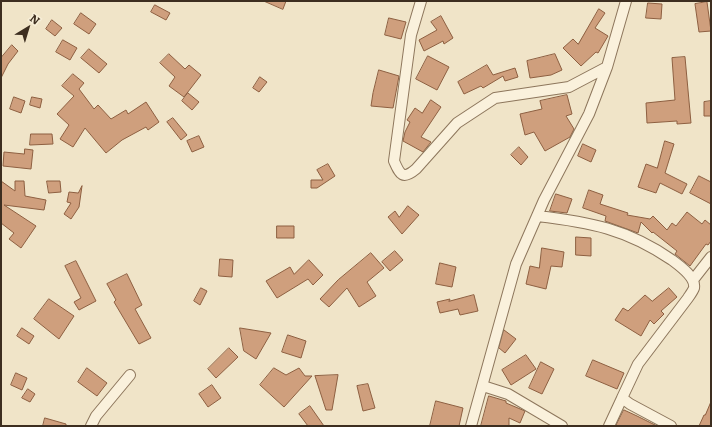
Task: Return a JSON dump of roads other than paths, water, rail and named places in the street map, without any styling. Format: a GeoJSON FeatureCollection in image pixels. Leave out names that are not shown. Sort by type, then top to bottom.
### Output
{"type":"FeatureCollection","features":[{"type":"Feature","properties":{"kind":"street"},"geometry":{"type":"LineString","coordinates":[[421,1],[411,35],[394,161],[398,172],[403,175],[409,175],[416,169],[457,123],[495,98],[568,87],[608,66]]}},
{"type":"Feature","properties":{"kind":"street"},"geometry":{"type":"LineString","coordinates":[[471,426],[516,264],[537,216],[589,114],[608,66],[626,1]]}},
{"type":"Feature","properties":{"kind":"street"},"geometry":{"type":"LineString","coordinates":[[537,216],[578,221],[615,230],[650,245],[680,266],[693,280],[694,287],[688,298],[638,364],[609,426]]}},
{"type":"Feature","properties":{"kind":"street"},"geometry":{"type":"LineString","coordinates":[[693,280],[711,257]]}},
{"type":"Feature","properties":{"kind":"street"},"geometry":{"type":"LineString","coordinates":[[91,426],[96,416],[130,375]]}},
{"type":"Feature","properties":{"kind":"street"},"geometry":{"type":"LineString","coordinates":[[483,386],[508,394],[562,426]]}},
{"type":"Feature","properties":{"kind":"street"},"geometry":{"type":"LineString","coordinates":[[622,398],[630,404],[671,426]]}}]}
